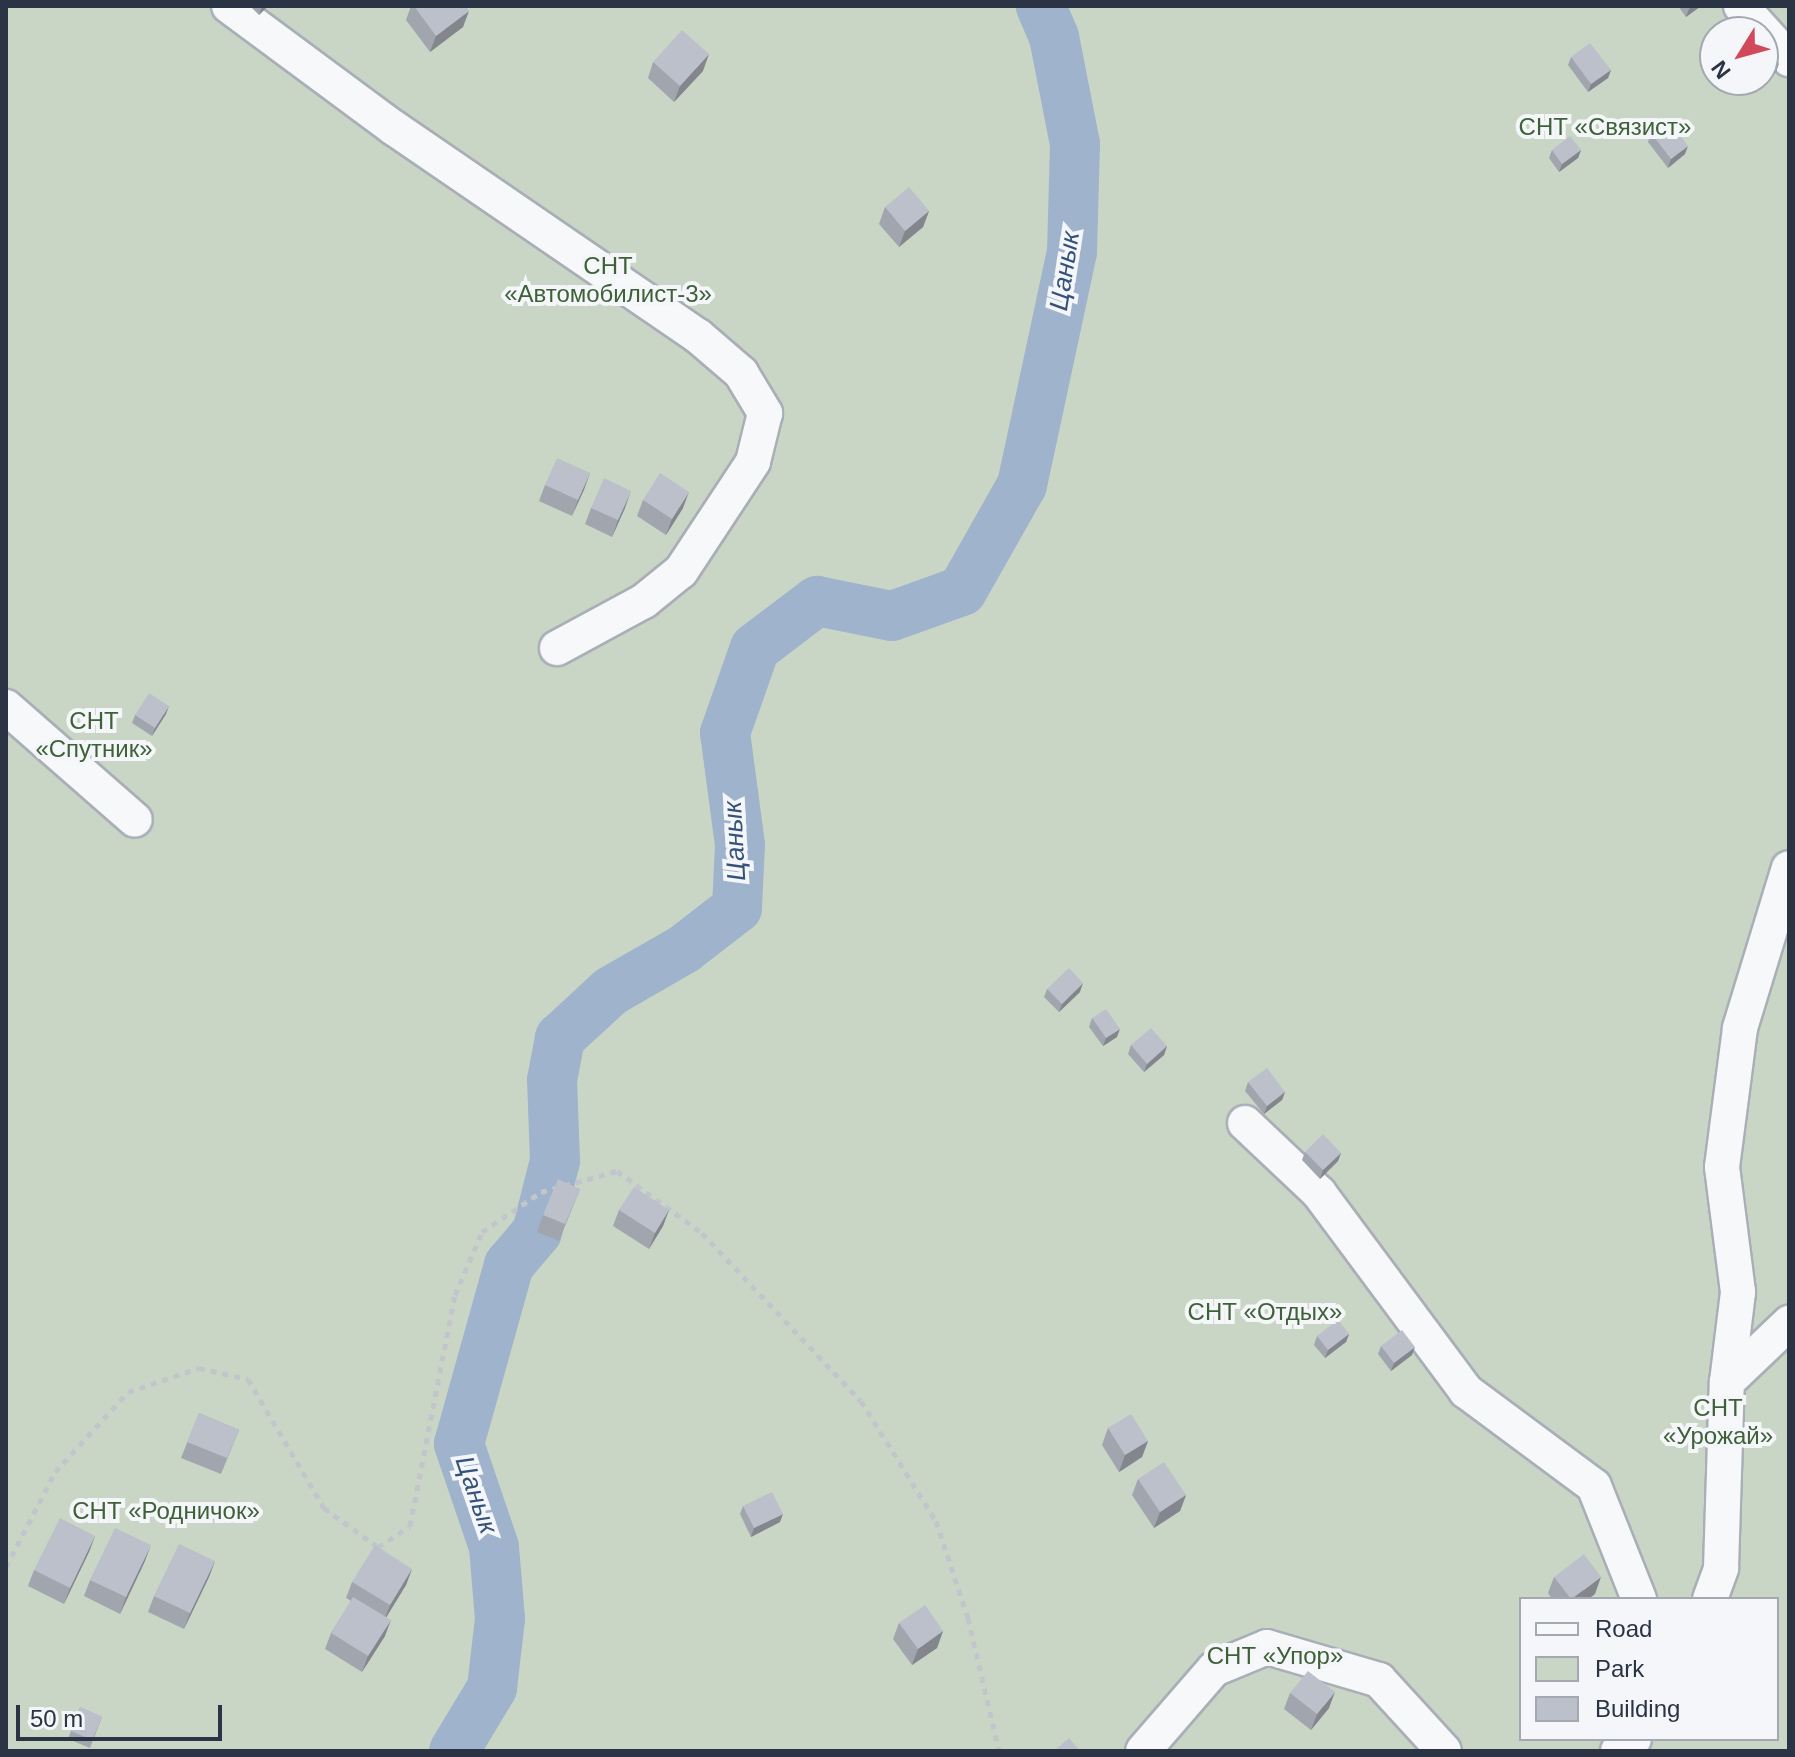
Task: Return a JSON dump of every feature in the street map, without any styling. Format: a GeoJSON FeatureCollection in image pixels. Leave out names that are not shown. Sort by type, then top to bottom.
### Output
{"type":"FeatureCollection","features":[{"type":"Feature","properties":{"kind":"lane"},"geometry":{"type":"LineString","coordinates":[[229,6],[394,128],[698,336],[741,373],[765,413],[753,462],[681,571],[644,601],[557,648]]}},
{"type":"Feature","properties":{"kind":"lane"},"geometry":{"type":"LineString","coordinates":[[1741,6],[1789,59]]}},
{"type":"Feature","properties":{"kind":"lane"},"geometry":{"type":"LineString","coordinates":[[6,707],[135,820]]}},
{"type":"Feature","properties":{"kind":"lane"},"geometry":{"type":"LineString","coordinates":[[1711,1597],[1721,1568],[1727,1382],[1738,1292],[1722,1167],[1740,1028],[1789,868]]}},
{"type":"Feature","properties":{"kind":"lane"},"geometry":{"type":"LineString","coordinates":[[1245,1123],[1319,1193],[1466,1391],[1594,1486],[1638,1597]]}},
{"type":"Feature","properties":{"kind":"lane"},"geometry":{"type":"LineString","coordinates":[[1727,1382],[1789,1323]]}},
{"type":"Feature","properties":{"kind":"lane"},"geometry":{"type":"LineString","coordinates":[[1143,1751],[1214,1669],[1267,1647],[1379,1680],[1444,1751]]}},
{"type":"Feature","properties":{"kind":"path"},"geometry":{"type":"LineString","coordinates":[[6,1567],[55,1472],[128,1392],[199,1368],[248,1379],[324,1508],[378,1547],[410,1526],[455,1295],[482,1232],[541,1192],[617,1171],[702,1233],[861,1401],[936,1521],[968,1618],[999,1751]]}},
{"type":"Feature","properties":{"kind":"green space"},"geometry":{"type":"Polygon","coordinates":[[[6,6],[1789,6],[1789,1751],[6,1751],[6,6]]]}},
{"type":"Feature","properties":{"kind":"building"},"geometry":{"type":"Polygon","coordinates":[[[414,6],[466,6],[469,11],[436,36],[414,6]]]}},
{"type":"Feature","properties":{"kind":"building"},"geometry":{"type":"Polygon","coordinates":[[[682,30],[709,54],[680,86],[653,62],[682,30]]]}},
{"type":"Feature","properties":{"kind":"building"},"geometry":{"type":"Polygon","coordinates":[[[1590,43],[1611,70],[1591,84],[1571,57],[1590,43]]]}},
{"type":"Feature","properties":{"kind":"building"},"geometry":{"type":"Polygon","coordinates":[[[1668,120],[1688,146],[1671,159],[1651,133],[1668,120]]]}},
{"type":"Feature","properties":{"kind":"building"},"geometry":{"type":"Polygon","coordinates":[[[1570,136],[1581,150],[1562,164],[1552,150],[1570,136]]]}},
{"type":"Feature","properties":{"kind":"building"},"geometry":{"type":"Polygon","coordinates":[[[909,187],[929,211],[905,231],[885,207],[909,187]]]}},
{"type":"Feature","properties":{"kind":"building"},"geometry":{"type":"Polygon","coordinates":[[[557,458],[590,473],[578,500],[545,485],[557,458]]]}},
{"type":"Feature","properties":{"kind":"building"},"geometry":{"type":"Polygon","coordinates":[[[660,473],[689,492],[672,519],[643,500],[660,473]]]}},
{"type":"Feature","properties":{"kind":"building"},"geometry":{"type":"Polygon","coordinates":[[[604,478],[631,491],[618,520],[591,508],[604,478]]]}},
{"type":"Feature","properties":{"kind":"building"},"geometry":{"type":"Polygon","coordinates":[[[149,693],[169,706],[155,728],[135,715],[149,693]]]}},
{"type":"Feature","properties":{"kind":"building"},"geometry":{"type":"Polygon","coordinates":[[[1069,968],[1083,983],[1062,1004],[1047,989],[1069,968]]]}},
{"type":"Feature","properties":{"kind":"building"},"geometry":{"type":"Polygon","coordinates":[[[1106,1009],[1120,1029],[1106,1038],[1092,1018],[1106,1009]]]}},
{"type":"Feature","properties":{"kind":"building"},"geometry":{"type":"Polygon","coordinates":[[[1151,1028],[1167,1046],[1147,1064],[1131,1045],[1151,1028]]]}},
{"type":"Feature","properties":{"kind":"building"},"geometry":{"type":"Polygon","coordinates":[[[1267,1068],[1285,1092],[1267,1106],[1248,1082],[1267,1068]]]}},
{"type":"Feature","properties":{"kind":"building"},"geometry":{"type":"Polygon","coordinates":[[[1323,1134],[1341,1153],[1323,1170],[1305,1152],[1323,1134]]]}},
{"type":"Feature","properties":{"kind":"building"},"geometry":{"type":"Polygon","coordinates":[[[558,1179],[580,1189],[565,1224],[543,1215],[558,1179]]]}},
{"type":"Feature","properties":{"kind":"building"},"geometry":{"type":"Polygon","coordinates":[[[634,1187],[669,1210],[655,1233],[619,1210],[634,1187]]]}},
{"type":"Feature","properties":{"kind":"building"},"geometry":{"type":"Polygon","coordinates":[[[1338,1320],[1349,1334],[1328,1350],[1317,1336],[1338,1320]]]}},
{"type":"Feature","properties":{"kind":"building"},"geometry":{"type":"Polygon","coordinates":[[[1402,1330],[1415,1347],[1394,1363],[1381,1346],[1402,1330]]]}},
{"type":"Feature","properties":{"kind":"building"},"geometry":{"type":"Polygon","coordinates":[[[199,1413],[239,1430],[227,1458],[187,1442],[199,1413]]]}},
{"type":"Feature","properties":{"kind":"building"},"geometry":{"type":"Polygon","coordinates":[[[1131,1414],[1148,1441],[1125,1455],[1108,1428],[1131,1414]]]}},
{"type":"Feature","properties":{"kind":"building"},"geometry":{"type":"Polygon","coordinates":[[[1164,1462],[1186,1495],[1160,1512],[1138,1479],[1164,1462]]]}},
{"type":"Feature","properties":{"kind":"building"},"geometry":{"type":"Polygon","coordinates":[[[772,1492],[783,1514],[754,1528],[743,1506],[772,1492]]]}},
{"type":"Feature","properties":{"kind":"building"},"geometry":{"type":"Polygon","coordinates":[[[60,1518],[95,1536],[70,1588],[34,1570],[60,1518]]]}},
{"type":"Feature","properties":{"kind":"building"},"geometry":{"type":"Polygon","coordinates":[[[115,1528],[151,1545],[126,1597],[90,1580],[115,1528]]]}},
{"type":"Feature","properties":{"kind":"building"},"geometry":{"type":"Polygon","coordinates":[[[179,1544],[215,1561],[190,1613],[154,1596],[179,1544]]]}},
{"type":"Feature","properties":{"kind":"building"},"geometry":{"type":"Polygon","coordinates":[[[375,1545],[412,1569],[390,1605],[352,1582],[375,1545]]]}},
{"type":"Feature","properties":{"kind":"building"},"geometry":{"type":"Polygon","coordinates":[[[1584,1554],[1601,1577],[1569,1597],[1554,1577],[1584,1554]]]}},
{"type":"Feature","properties":{"kind":"building"},"geometry":{"type":"Polygon","coordinates":[[[353,1597],[391,1620],[368,1656],[331,1633],[353,1597]]]}},
{"type":"Feature","properties":{"kind":"building"},"geometry":{"type":"Polygon","coordinates":[[[925,1605],[943,1631],[918,1649],[899,1623],[925,1605]]]}},
{"type":"Feature","properties":{"kind":"building"},"geometry":{"type":"Polygon","coordinates":[[[1308,1671],[1335,1692],[1317,1714],[1290,1693],[1308,1671]]]}},
{"type":"Feature","properties":{"kind":"building"},"geometry":{"type":"Polygon","coordinates":[[[80,1707],[102,1717],[92,1740],[71,1731],[80,1707]]]}},
{"type":"Feature","properties":{"kind":"building"},"geometry":{"type":"Polygon","coordinates":[[[1069,1738],[1080,1751],[1054,1751],[1069,1738]]]}},
{"type":"Feature","properties":{"kind":"waterway","name":"Цанык"},"geometry":{"type":"LineString","coordinates":[[454,1751],[492,1688],[500,1619],[494,1547],[459,1444],[509,1265],[537,1232],[555,1161],[552,1080],[560,1038],[611,991],[684,949],[737,908],[740,845],[725,733],[755,648],[817,601],[892,616],[962,591],[1022,485],[1072,252],[1075,144],[1054,37],[1041,6]]}},
{"type":"Feature","properties":{"kind":"park label","name":"СНТ «Связист»"},"geometry":{"type":"Point","coordinates":[1605,127]}},
{"type":"Feature","properties":{"kind":"park label","name":"СНТ «Автомобилист-3»"},"geometry":{"type":"Point","coordinates":[608,280]}},
{"type":"Feature","properties":{"kind":"park label","name":"СНТ «Спутник»"},"geometry":{"type":"Point","coordinates":[94,735]}},
{"type":"Feature","properties":{"kind":"park label","name":"СНТ «Отдых»"},"geometry":{"type":"Point","coordinates":[1265,1312]}},
{"type":"Feature","properties":{"kind":"park label","name":"СНТ «Урожай»"},"geometry":{"type":"Point","coordinates":[1718,1422]}},
{"type":"Feature","properties":{"kind":"park label","name":"СНТ «Родничок»"},"geometry":{"type":"Point","coordinates":[166,1511]}},
{"type":"Feature","properties":{"kind":"park label","name":"СНТ «Упор»"},"geometry":{"type":"Point","coordinates":[1275,1656]}}]}
